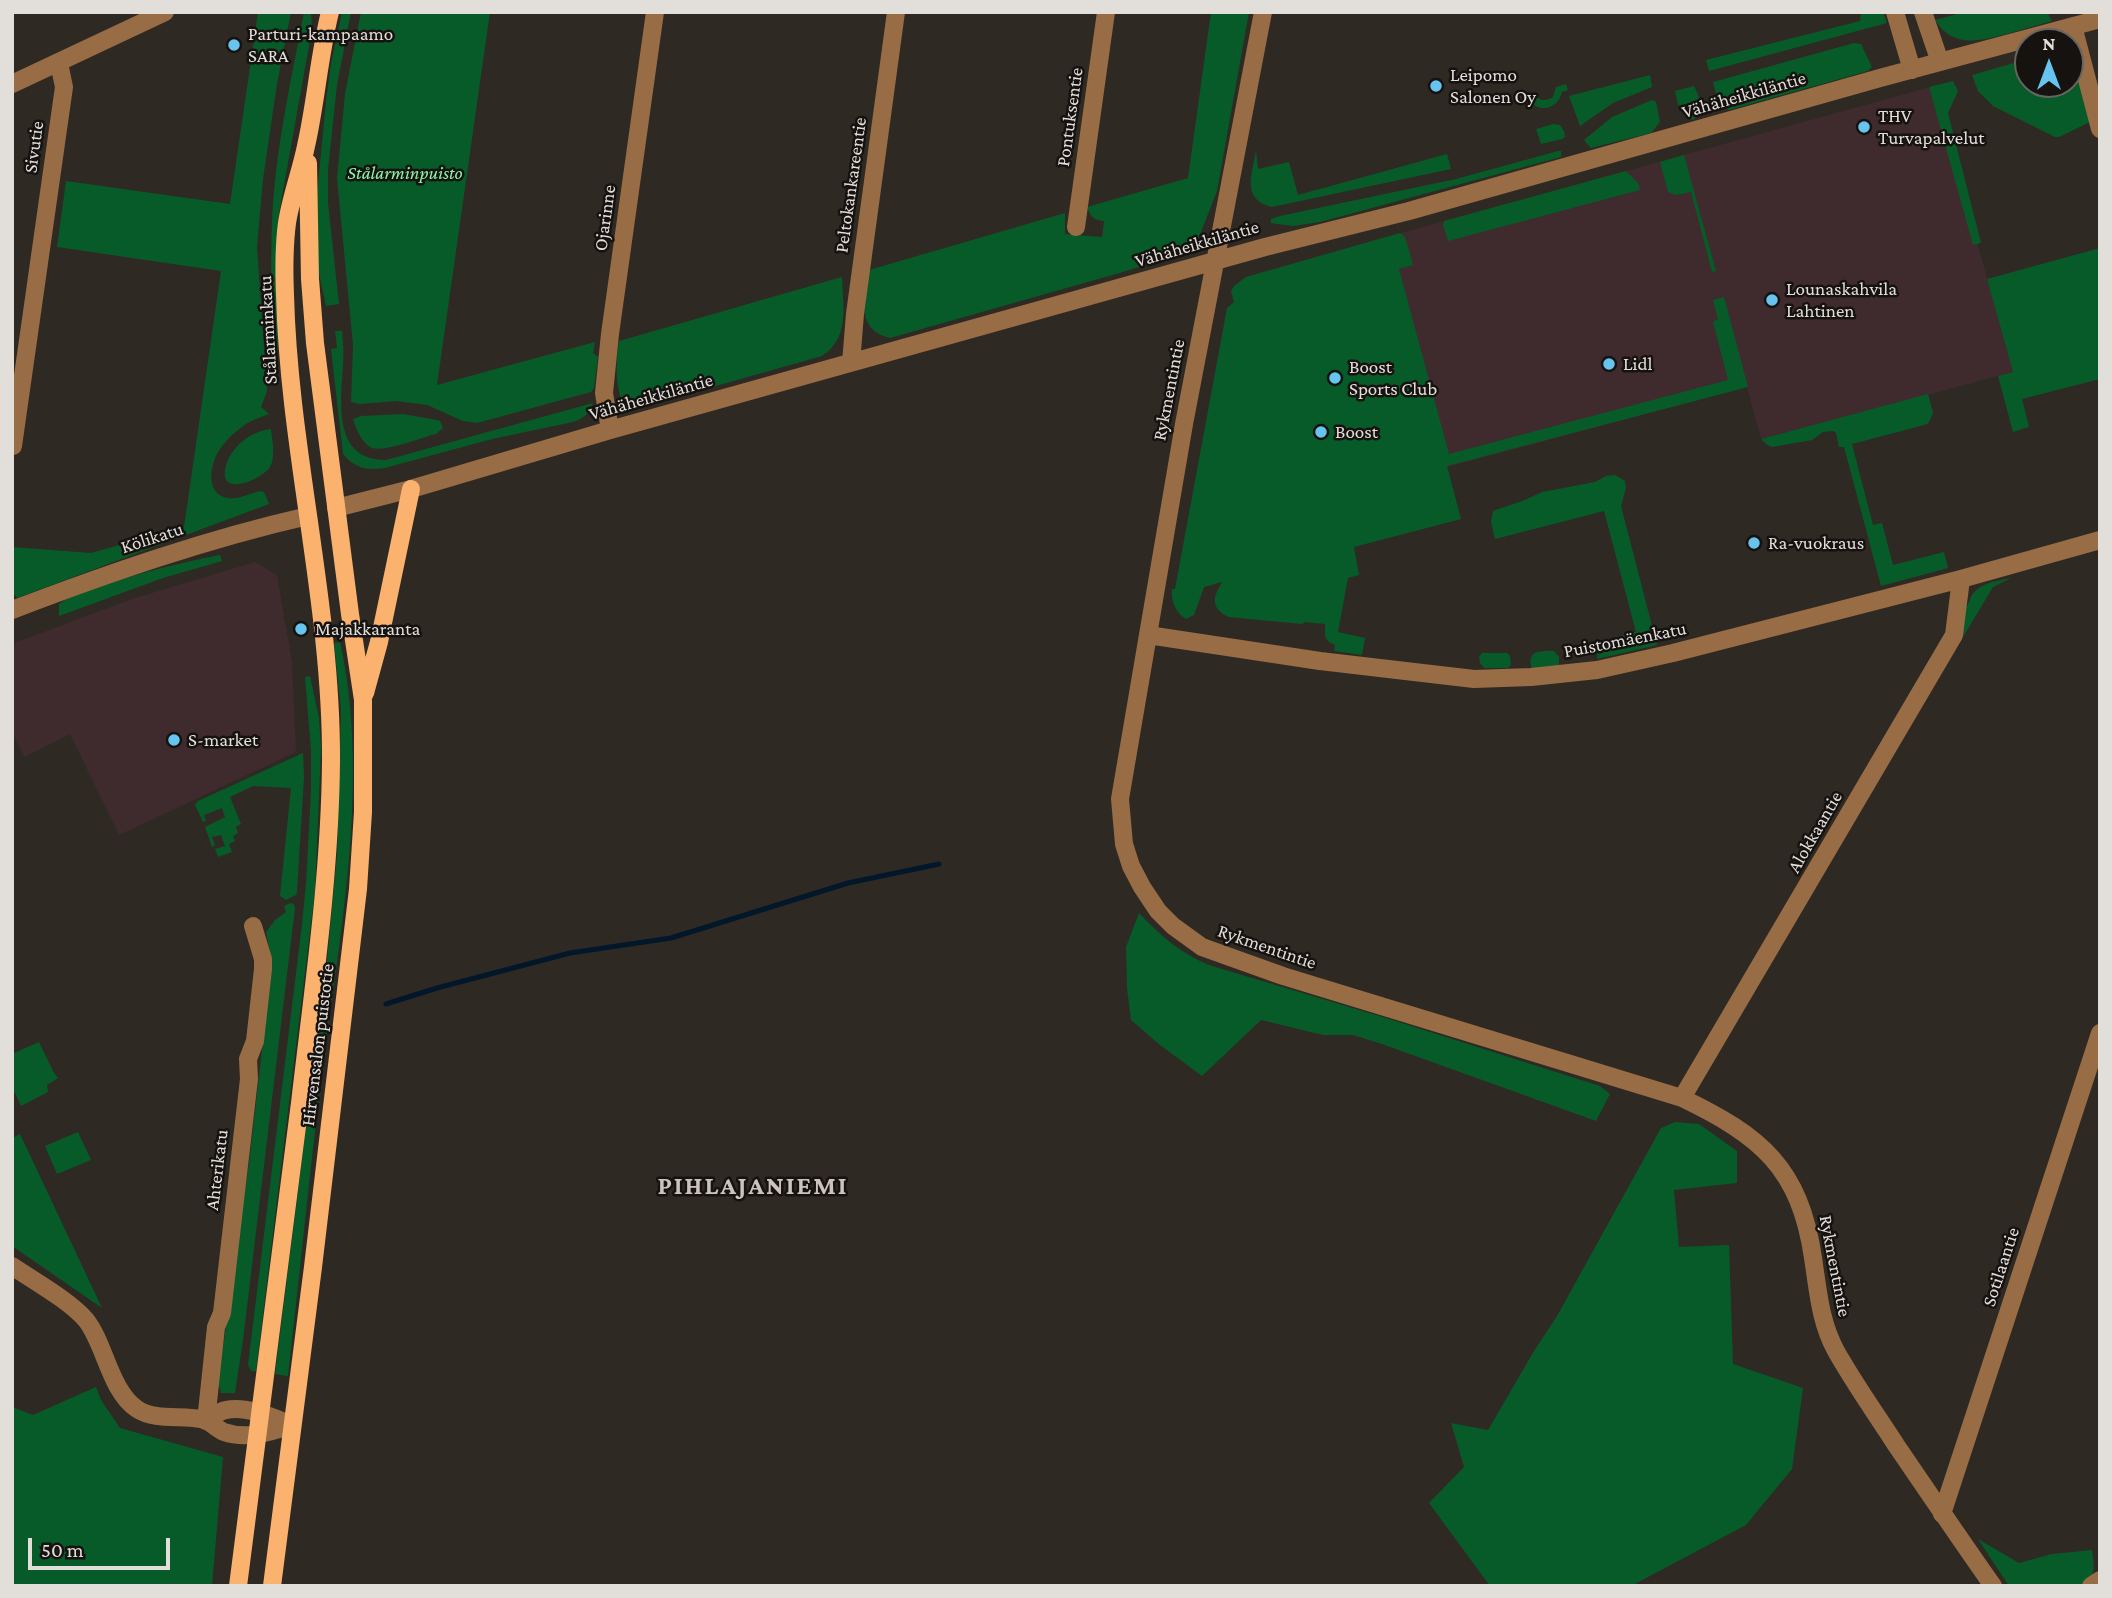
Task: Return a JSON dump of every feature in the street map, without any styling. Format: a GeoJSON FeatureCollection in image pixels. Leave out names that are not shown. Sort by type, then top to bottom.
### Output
{"type":"FeatureCollection","features":[{"type":"Feature","properties":{"kind":"main road","name":"Stålarminkatu"},"geometry":{"type":"LineString","coordinates":[[308,516],[288,357],[285,294],[288,220],[307,143],[330,12]]}},
{"type":"Feature","properties":{"kind":"main road","name":"Stålarminkatu"},"geometry":{"type":"LineString","coordinates":[[307,143],[313,324],[336,508]]}},
{"type":"Feature","properties":{"kind":"main road"},"geometry":{"type":"LineString","coordinates":[[363,700],[379,642],[411,489]]}},
{"type":"Feature","properties":{"kind":"main road","name":"Vähäheikkiläntie"},"geometry":{"type":"LineString","coordinates":[[308,516],[336,508]]}},
{"type":"Feature","properties":{"kind":"main road","name":"Hirvensalon puistotie"},"geometry":{"type":"LineString","coordinates":[[272,1586],[312,1280],[358,889],[363,812],[363,700],[336,508]]}},
{"type":"Feature","properties":{"kind":"main road","name":"Hirvensalon puistotie"},"geometry":{"type":"LineString","coordinates":[[239,1586],[309,1028],[330,810],[329,691],[308,516]]}},
{"type":"Feature","properties":{"kind":"street"},"geometry":{"type":"LineString","coordinates":[[12,84],[165,12]]}},
{"type":"Feature","properties":{"kind":"street","name":"Ojarinne"},"geometry":{"type":"LineString","coordinates":[[610,430],[604,393],[618,270],[654,12]]}},
{"type":"Feature","properties":{"kind":"street","name":"Peltokankareentie"},"geometry":{"type":"LineString","coordinates":[[851,363],[855,314],[896,12]]}},
{"type":"Feature","properties":{"kind":"street","name":"Pontuksentie"},"geometry":{"type":"LineString","coordinates":[[1076,227],[1107,12]]}},
{"type":"Feature","properties":{"kind":"street","name":"Rykmentintie"},"geometry":{"type":"LineString","coordinates":[[1263,12],[1184,424],[1120,799],[1124,844],[1131,866],[1158,911],[1173,926],[1202,947],[1283,976],[1682,1098],[1714,1114],[1751,1138],[1768,1153],[1791,1182],[1800,1200],[1826,1330],[1859,1390],[1993,1586]]}},
{"type":"Feature","properties":{"kind":"street"},"geometry":{"type":"LineString","coordinates":[[1895,12],[1912,70]]}},
{"type":"Feature","properties":{"kind":"street"},"geometry":{"type":"LineString","coordinates":[[1923,12],[1940,62]]}},
{"type":"Feature","properties":{"kind":"street","name":"Vähäheikkiläntie"},"geometry":{"type":"LineString","coordinates":[[336,508],[1215,261],[1422,207],[2100,19]]}},
{"type":"Feature","properties":{"kind":"street"},"geometry":{"type":"LineString","coordinates":[[2073,26],[2100,129]]}},
{"type":"Feature","properties":{"kind":"street","name":"Sivutie"},"geometry":{"type":"LineString","coordinates":[[13,446],[64,87],[59,63]]}},
{"type":"Feature","properties":{"kind":"street","name":"Kölikatu"},"geometry":{"type":"LineString","coordinates":[[12,610],[169,554],[308,516]]}},
{"type":"Feature","properties":{"kind":"street","name":"Puistomäenkatu"},"geometry":{"type":"LineString","coordinates":[[1148,635],[1320,661],[1474,679],[1531,677],[1597,670],[1672,653],[1961,579],[2100,540]]}},
{"type":"Feature","properties":{"kind":"street","name":"Alokkaantie"},"geometry":{"type":"LineString","coordinates":[[1682,1098],[1954,635],[1961,579]]}},
{"type":"Feature","properties":{"kind":"street","name":"Ahterikatu"},"geometry":{"type":"LineString","coordinates":[[206,1420],[216,1327],[222,1313],[247,1093],[248,1059],[256,1041],[263,968],[253,926]]}},
{"type":"Feature","properties":{"kind":"street","name":"Sotilaantie"},"geometry":{"type":"LineString","coordinates":[[1942,1514],[2100,1033]]}},
{"type":"Feature","properties":{"kind":"street"},"geometry":{"type":"LineString","coordinates":[[12,1266],[72,1307],[88,1322],[118,1386],[131,1404],[149,1415],[206,1420],[224,1432],[258,1436],[292,1425]]}},
{"type":"Feature","properties":{"kind":"street"},"geometry":{"type":"LineString","coordinates":[[206,1420],[225,1410],[260,1413],[292,1425]]}},
{"type":"Feature","properties":{"kind":"street"},"geometry":{"type":"LineString","coordinates":[[2091,1586],[2100,1580]]}},
{"type":"Feature","properties":{"kind":"shaded area"},"geometry":{"type":"Polygon","coordinates":[[[1934,86],[2013,372],[1761,439],[1747,387],[1447,467],[1383,238],[1934,86]]]}},
{"type":"Feature","properties":{"kind":"shaded area"},"geometry":{"type":"Polygon","coordinates":[[[255,562],[277,575],[292,662],[296,752],[119,835],[70,734],[24,757],[12,732],[12,644],[132,599],[255,562]]]}},
{"type":"Feature","properties":{"kind":"green space"},"geometry":{"type":"Polygon","coordinates":[[[258,12],[291,12],[263,179],[257,247],[267,391],[261,407],[269,414],[249,422],[229,438],[215,457],[211,474],[215,490],[220,495],[236,498],[260,491],[264,492],[269,504],[17,598],[12,596],[12,547],[91,553],[184,527],[221,271],[57,247],[66,181],[230,204],[258,12]]]}},
{"type":"Feature","properties":{"kind":"green space"},"geometry":{"type":"Polygon","coordinates":[[[304,12],[311,12],[312,29],[278,219],[278,351],[274,351],[271,239],[275,178],[304,12]]]}},
{"type":"Feature","properties":{"kind":"green space"},"geometry":{"type":"Polygon","coordinates":[[[342,12],[351,12],[337,85],[328,169],[328,203],[339,304],[326,306],[318,269],[317,195],[331,64],[342,12]]]}},
{"type":"Feature","properties":{"kind":"green space","name":"Stålarminpuisto"},"geometry":{"type":"Polygon","coordinates":[[[361,12],[490,12],[437,385],[595,342],[593,353],[598,357],[594,388],[591,392],[477,423],[463,421],[427,405],[396,401],[360,404],[351,402],[353,345],[337,178],[345,94],[361,12]]]}},
{"type":"Feature","properties":{"kind":"green space"},"geometry":{"type":"Polygon","coordinates":[[[1211,12],[1249,12],[1217,191],[1199,237],[1194,243],[1162,260],[890,338],[871,327],[864,311],[869,270],[1065,213],[1065,234],[1102,237],[1104,221],[1093,217],[1087,207],[1188,178],[1211,12]]]}},
{"type":"Feature","properties":{"kind":"green space"},"geometry":{"type":"Polygon","coordinates":[[[1861,12],[1883,12],[1887,23],[1709,71],[1706,60],[1860,21],[1861,12]]]}},
{"type":"Feature","properties":{"kind":"green space"},"geometry":{"type":"Polygon","coordinates":[[[1964,12],[2047,12],[2052,21],[2026,28],[2014,28],[2014,31],[1989,38],[1969,40],[1951,36],[1935,20],[1964,12]]]}},
{"type":"Feature","properties":{"kind":"green space"},"geometry":{"type":"Polygon","coordinates":[[[1854,43],[1861,44],[1872,67],[1868,71],[1729,110],[1722,105],[1716,94],[1713,82],[1854,43]]]}},
{"type":"Feature","properties":{"kind":"green space"},"geometry":{"type":"Polygon","coordinates":[[[2014,63],[2014,98],[2084,98],[2090,120],[2055,137],[1993,106],[1978,91],[1972,75],[2014,63]]]}},
{"type":"Feature","properties":{"kind":"green space"},"geometry":{"type":"Polygon","coordinates":[[[1650,75],[1652,87],[1613,103],[1580,126],[1569,96],[1650,75]]]}},
{"type":"Feature","properties":{"kind":"green space"},"geometry":{"type":"Polygon","coordinates":[[[1953,81],[1958,91],[1948,113],[1981,243],[1973,245],[1929,87],[1953,81]]]}},
{"type":"Feature","properties":{"kind":"green space"},"geometry":{"type":"Polygon","coordinates":[[[1566,84],[1568,90],[1562,92],[1551,107],[1535,106],[1527,95],[1534,93],[1542,100],[1548,100],[1553,97],[1556,87],[1566,84]]]}},
{"type":"Feature","properties":{"kind":"green space"},"geometry":{"type":"Polygon","coordinates":[[[1694,86],[1700,108],[1693,120],[1682,112],[1675,91],[1694,86]]]}},
{"type":"Feature","properties":{"kind":"green space"},"geometry":{"type":"Polygon","coordinates":[[[1652,100],[1656,102],[1660,122],[1651,133],[1591,148],[1584,140],[1612,117],[1652,100]]]}},
{"type":"Feature","properties":{"kind":"green space"},"geometry":{"type":"Polygon","coordinates":[[[1553,124],[1560,125],[1565,137],[1541,144],[1536,129],[1553,124]]]}},
{"type":"Feature","properties":{"kind":"green space"},"geometry":{"type":"Polygon","coordinates":[[[1256,151],[1258,169],[1289,162],[1298,195],[1447,154],[1451,169],[1272,207],[1262,204],[1252,192],[1251,177],[1256,151]]]}},
{"type":"Feature","properties":{"kind":"green space"},"geometry":{"type":"Polygon","coordinates":[[[1561,151],[1561,157],[1320,222],[1293,226],[1271,223],[1271,219],[1280,216],[1456,179],[1561,151]]]}},
{"type":"Feature","properties":{"kind":"green space"},"geometry":{"type":"Polygon","coordinates":[[[1684,155],[1716,271],[1712,272],[1691,192],[1676,195],[1668,192],[1660,162],[1684,155]]]}},
{"type":"Feature","properties":{"kind":"green space"},"geometry":{"type":"Polygon","coordinates":[[[1626,171],[1638,183],[1640,190],[1448,241],[1444,221],[1626,171]]]}},
{"type":"Feature","properties":{"kind":"green space","name":"Boost"},"geometry":{"type":"Polygon","coordinates":[[[1400,233],[1405,237],[1413,265],[1399,269],[1449,454],[1728,380],[1713,322],[1718,319],[1713,300],[1724,297],[1748,387],[1447,466],[1461,519],[1354,547],[1359,575],[1348,578],[1338,632],[1365,638],[1362,655],[1334,651],[1335,645],[1326,637],[1325,624],[1228,617],[1218,609],[1215,601],[1222,582],[1204,587],[1194,615],[1186,619],[1174,606],[1172,589],[1175,589],[1227,308],[1234,302],[1231,291],[1246,277],[1400,233]]]}},
{"type":"Feature","properties":{"kind":"green space"},"geometry":{"type":"Polygon","coordinates":[[[2100,248],[2100,379],[2022,399],[2029,427],[2013,432],[1998,376],[2013,372],[1987,279],[2100,248]]]}},
{"type":"Feature","properties":{"kind":"green space"},"geometry":{"type":"Polygon","coordinates":[[[842,277],[841,331],[831,348],[822,356],[659,402],[635,406],[621,399],[617,371],[619,341],[842,277]]]}},
{"type":"Feature","properties":{"kind":"green space"},"geometry":{"type":"Polygon","coordinates":[[[335,331],[342,331],[341,411],[344,426],[348,440],[356,450],[369,457],[386,460],[593,403],[586,415],[573,422],[492,439],[385,468],[362,467],[352,463],[343,454],[331,349],[337,348],[335,331]]]}},
{"type":"Feature","properties":{"kind":"green space"},"geometry":{"type":"Polygon","coordinates":[[[1928,394],[1933,413],[1928,424],[1852,444],[1873,525],[1882,523],[1893,565],[1944,552],[1948,568],[1881,586],[1844,447],[1839,447],[1836,433],[1823,432],[1812,440],[1772,447],[1761,439],[1928,394]]]}},
{"type":"Feature","properties":{"kind":"green space"},"geometry":{"type":"Polygon","coordinates":[[[403,414],[440,421],[443,428],[436,434],[392,447],[375,449],[364,441],[353,419],[361,416],[403,414]]]}},
{"type":"Feature","properties":{"kind":"green space"},"geometry":{"type":"Polygon","coordinates":[[[271,429],[273,458],[267,471],[243,483],[231,484],[227,481],[227,462],[236,448],[248,437],[271,429]]]}},
{"type":"Feature","properties":{"kind":"green space"},"geometry":{"type":"Polygon","coordinates":[[[1615,475],[1625,481],[1621,506],[1657,645],[1597,659],[1598,642],[1636,632],[1604,511],[1495,539],[1491,522],[1493,511],[1542,492],[1595,482],[1615,475]]]}},
{"type":"Feature","properties":{"kind":"green space"},"geometry":{"type":"Polygon","coordinates":[[[220,555],[222,561],[163,578],[59,616],[59,604],[78,594],[144,573],[220,555]]]}},
{"type":"Feature","properties":{"kind":"green space"},"geometry":{"type":"Polygon","coordinates":[[[2011,578],[1993,587],[1957,647],[1963,611],[1972,595],[1985,585],[2011,578]]]}},
{"type":"Feature","properties":{"kind":"green space"},"geometry":{"type":"Polygon","coordinates":[[[340,642],[349,693],[353,799],[344,907],[318,1104],[288,1376],[275,1374],[327,960],[337,855],[341,710],[334,643],[340,642]]]}},
{"type":"Feature","properties":{"kind":"green space"},"geometry":{"type":"Polygon","coordinates":[[[1554,651],[1559,657],[1559,667],[1532,669],[1532,655],[1554,651]]]}},
{"type":"Feature","properties":{"kind":"green space"},"geometry":{"type":"Polygon","coordinates":[[[1482,653],[1507,653],[1511,665],[1508,668],[1484,668],[1479,657],[1482,653]]]}},
{"type":"Feature","properties":{"kind":"green space"},"geometry":{"type":"Polygon","coordinates":[[[310,676],[319,718],[321,748],[315,891],[256,1371],[251,1371],[248,1365],[306,883],[311,750],[305,677],[310,676]]]}},
{"type":"Feature","properties":{"kind":"green space"},"geometry":{"type":"Polygon","coordinates":[[[303,753],[297,892],[286,900],[280,896],[291,788],[253,786],[230,797],[241,824],[236,827],[238,833],[233,836],[235,841],[229,844],[232,852],[218,857],[215,849],[225,846],[221,835],[212,837],[215,845],[212,847],[205,827],[225,817],[222,808],[204,815],[206,821],[203,822],[195,805],[198,801],[303,753]]]}},
{"type":"Feature","properties":{"kind":"green space"},"geometry":{"type":"Polygon","coordinates":[[[294,904],[295,908],[243,1340],[235,1393],[221,1393],[218,1383],[249,1163],[272,963],[266,932],[275,920],[286,912],[284,906],[294,904]]]}},
{"type":"Feature","properties":{"kind":"green space"},"geometry":{"type":"Polygon","coordinates":[[[1139,913],[1172,944],[1212,966],[1600,1086],[1610,1094],[1596,1121],[1353,1035],[1323,1035],[1261,1020],[1202,1076],[1131,1020],[1126,947],[1139,913]]]}},
{"type":"Feature","properties":{"kind":"green space"},"geometry":{"type":"Polygon","coordinates":[[[39,1042],[58,1078],[47,1085],[48,1092],[21,1106],[12,1087],[12,1054],[39,1042]]]}},
{"type":"Feature","properties":{"kind":"green space"},"geometry":{"type":"Polygon","coordinates":[[[1675,1122],[1699,1124],[1737,1151],[1737,1183],[1674,1190],[1679,1247],[1729,1245],[1733,1364],[1803,1388],[1792,1469],[1746,1525],[1631,1586],[1490,1586],[1429,1503],[1464,1467],[1451,1423],[1488,1430],[1557,1316],[1661,1128],[1675,1122]]]}},
{"type":"Feature","properties":{"kind":"green space"},"geometry":{"type":"Polygon","coordinates":[[[78,1132],[91,1160],[57,1174],[45,1146],[78,1132]]]}},
{"type":"Feature","properties":{"kind":"green space"},"geometry":{"type":"Polygon","coordinates":[[[20,1134],[102,1308],[12,1246],[12,1138],[20,1134]]]}},
{"type":"Feature","properties":{"kind":"green space"},"geometry":{"type":"Polygon","coordinates":[[[96,1387],[101,1400],[120,1428],[223,1457],[212,1586],[12,1586],[12,1407],[33,1415],[96,1387]]]}},
{"type":"Feature","properties":{"kind":"green space"},"geometry":{"type":"Polygon","coordinates":[[[1978,1539],[2019,1563],[2052,1554],[2092,1550],[2093,1574],[2084,1586],[2009,1586],[1978,1539]]]}},
{"type":"Feature","properties":{"kind":"waterway"},"geometry":{"type":"LineString","coordinates":[[386,1004],[570,953],[671,938],[848,883],[939,864]]}},
{"type":"Feature","properties":{"kind":"place","name":"Parturi-kampaamo SARA"},"geometry":{"type":"Point","coordinates":[234,45]}},
{"type":"Feature","properties":{"kind":"place","name":"Leipomo Salonen Oy"},"geometry":{"type":"Point","coordinates":[1436,86]}},
{"type":"Feature","properties":{"kind":"place","name":"THV Turvapalvelut"},"geometry":{"type":"Point","coordinates":[1864,127]}},
{"type":"Feature","properties":{"kind":"place","name":"Lounaskahvila Lahtinen"},"geometry":{"type":"Point","coordinates":[1772,300]}},
{"type":"Feature","properties":{"kind":"place","name":"Lidl"},"geometry":{"type":"Point","coordinates":[1609,364]}},
{"type":"Feature","properties":{"kind":"place","name":"Boost Sports Club"},"geometry":{"type":"Point","coordinates":[1335,378]}},
{"type":"Feature","properties":{"kind":"place","name":"Boost"},"geometry":{"type":"Point","coordinates":[1321,432]}},
{"type":"Feature","properties":{"kind":"place","name":"Ra-vuokraus"},"geometry":{"type":"Point","coordinates":[1754,543]}},
{"type":"Feature","properties":{"kind":"place","name":"Majakkaranta"},"geometry":{"type":"Point","coordinates":[301,629]}},
{"type":"Feature","properties":{"kind":"place","name":"S-market"},"geometry":{"type":"Point","coordinates":[174,740]}},
{"type":"Feature","properties":{"kind":"district","name":"PIHLAJANIEMI"},"geometry":{"type":"Point","coordinates":[753,1186]}}]}
